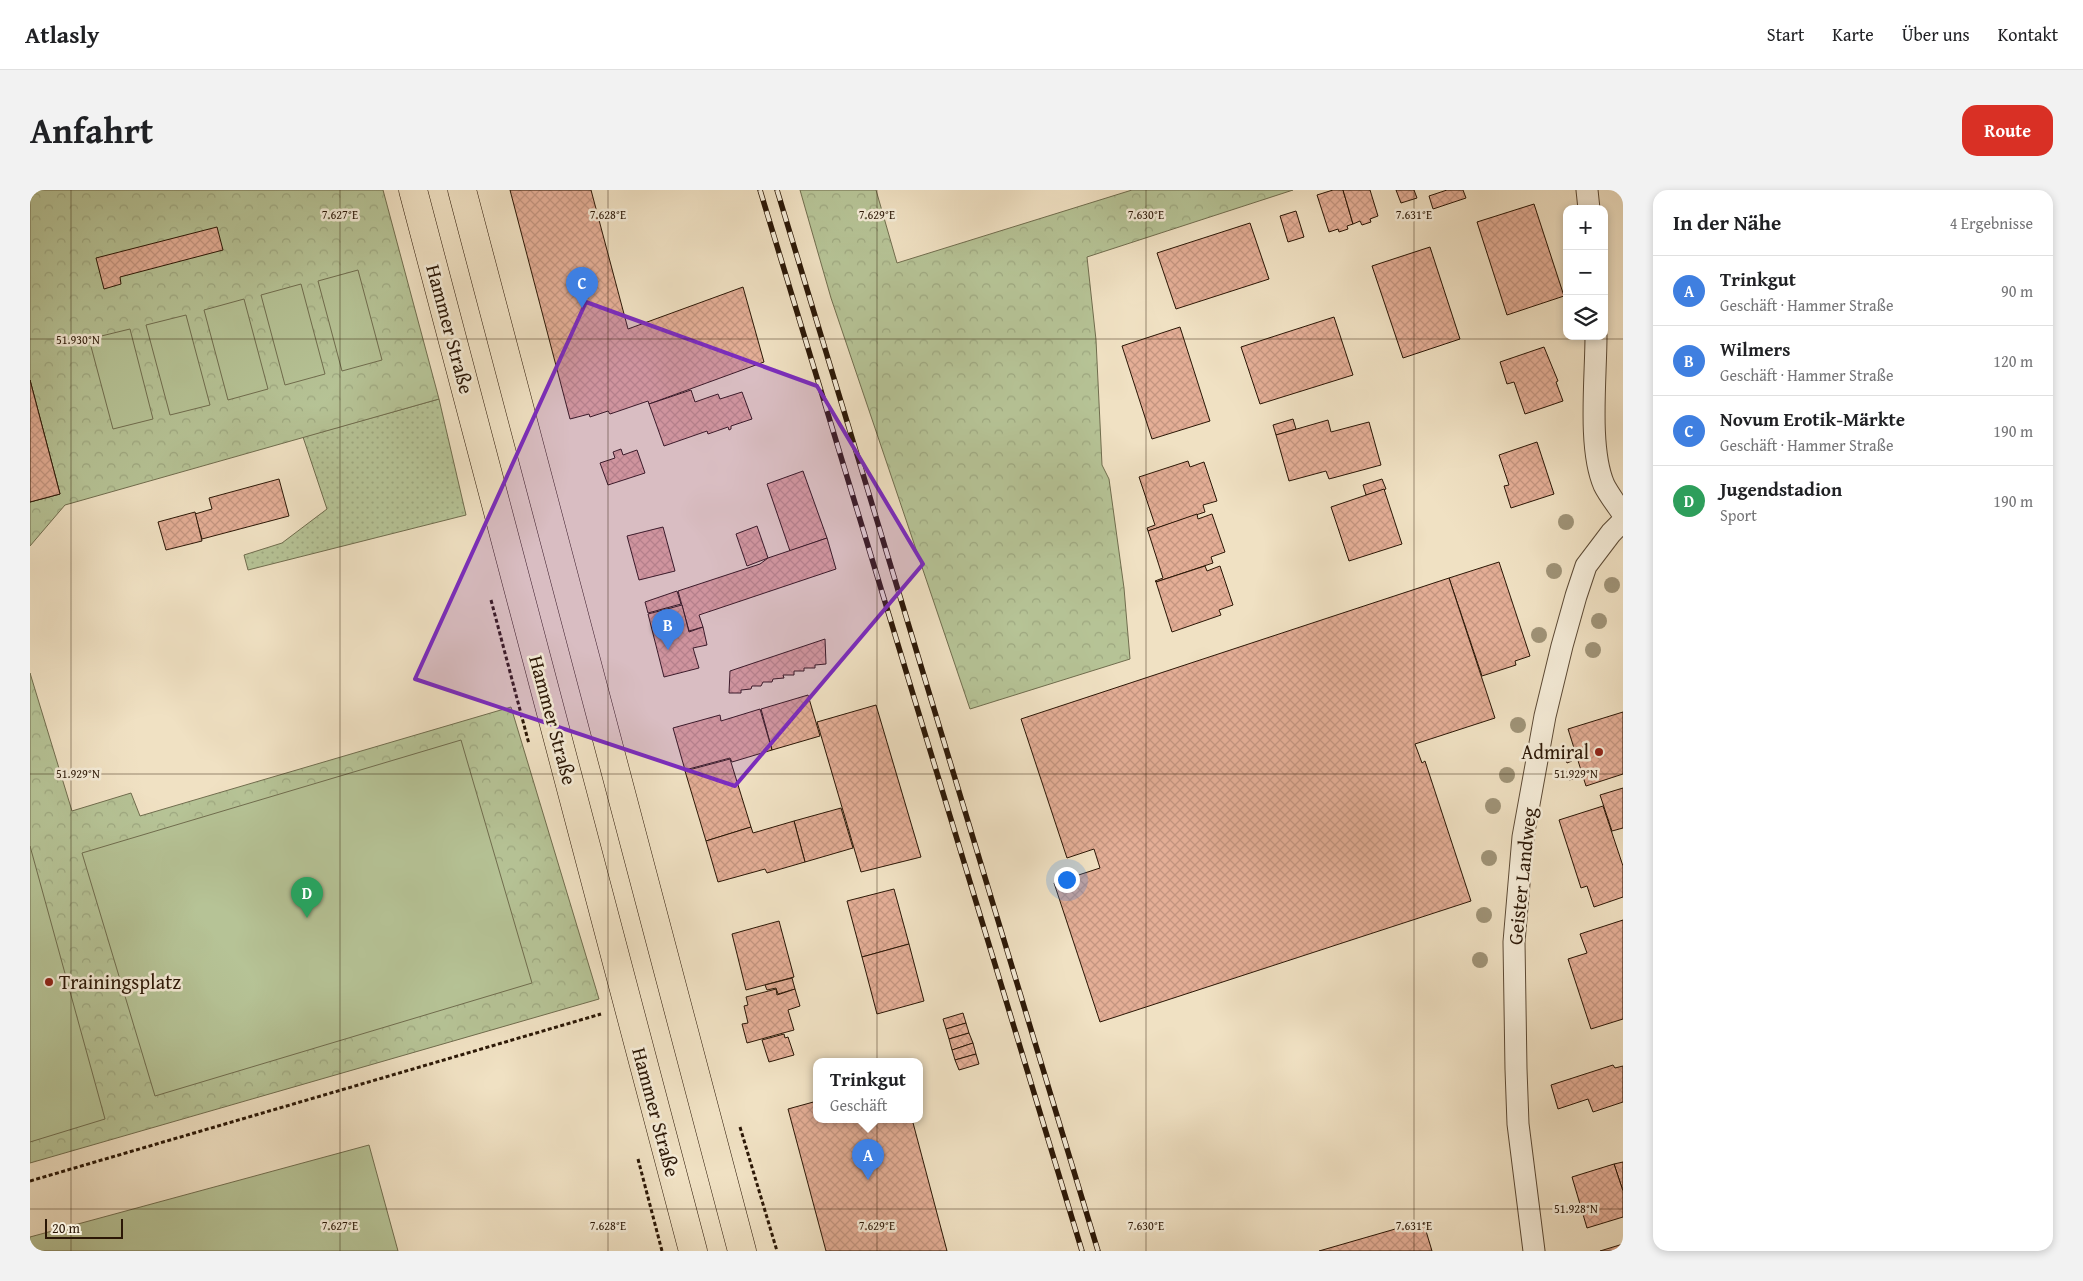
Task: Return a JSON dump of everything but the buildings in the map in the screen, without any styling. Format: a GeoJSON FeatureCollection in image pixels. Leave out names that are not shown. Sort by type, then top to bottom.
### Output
{"type":"FeatureCollection","features":[{"type":"Feature","properties":{"kind":"main road","name":"Hammer Straße"},"geometry":{"type":"LineString","coordinates":[[413,190],[693,1251]]}},
{"type":"Feature","properties":{"kind":"main road"},"geometry":{"type":"LineString","coordinates":[[462,190],[742,1251]]}},
{"type":"Feature","properties":{"kind":"street"},"geometry":{"type":"LineString","coordinates":[[1587,190],[1589,205]]}},
{"type":"Feature","properties":{"kind":"street"},"geometry":{"type":"LineString","coordinates":[[1596,340],[1594,439],[1598,467],[1604,486],[1623,514]]}},
{"type":"Feature","properties":{"kind":"street","name":"Geister Landweg"},"geometry":{"type":"LineString","coordinates":[[1534,1251],[1518,1124],[1516,1059],[1514,942],[1523,837],[1546,716],[1576,596],[1586,566],[1610,533],[1623,521]]}},
{"type":"Feature","properties":{"kind":"path"},"geometry":{"type":"LineString","coordinates":[[30,1181],[601,1014]]}},
{"type":"Feature","properties":{"kind":"highlighted area"},"geometry":{"type":"Polygon","coordinates":[[[586,302],[817,386],[923,564],[735,786],[415,679],[586,302]]]}},
{"type":"Feature","properties":{"kind":"green space"},"geometry":{"type":"Polygon","coordinates":[[[30,190],[383,190],[439,399],[65,505],[30,546],[30,190]]]}},
{"type":"Feature","properties":{"kind":"green space"},"geometry":{"type":"Polygon","coordinates":[[[800,190],[876,190],[897,263],[1132,190],[1293,190],[1087,257],[1096,340],[1102,465],[1109,479],[1124,588],[1130,659],[970,709],[831,298],[800,190]]]}},
{"type":"Feature","properties":{"kind":"green space"},"geometry":{"type":"Polygon","coordinates":[[[358,270],[382,360],[342,371],[318,281],[358,270]]]}},
{"type":"Feature","properties":{"kind":"green space"},"geometry":{"type":"Polygon","coordinates":[[[301,284],[325,374],[285,385],[261,295],[301,284]]]}},
{"type":"Feature","properties":{"kind":"green space"},"geometry":{"type":"Polygon","coordinates":[[[244,299],[268,389],[228,400],[204,310],[244,299]]]}},
{"type":"Feature","properties":{"kind":"green space"},"geometry":{"type":"Polygon","coordinates":[[[186,315],[210,405],[170,415],[146,325],[186,315]]]}},
{"type":"Feature","properties":{"kind":"green space"},"geometry":{"type":"Polygon","coordinates":[[[130,329],[153,419],[113,429],[89,339],[130,329]]]}},
{"type":"Feature","properties":{"kind":"green space"},"geometry":{"type":"Polygon","coordinates":[[[439,399],[466,515],[248,570],[244,555],[282,543],[327,509],[303,437],[439,399]]]}},
{"type":"Feature","properties":{"kind":"green space"},"geometry":{"type":"Polygon","coordinates":[[[30,673],[72,811],[131,793],[140,816],[511,707],[599,999],[30,1163],[30,673]]]}},
{"type":"Feature","properties":{"kind":"green space"},"geometry":{"type":"Polygon","coordinates":[[[461,740],[532,983],[155,1096],[82,853],[461,740]]]}},
{"type":"Feature","properties":{"kind":"green space","name":"Trainingsplatz"},"geometry":{"type":"Polygon","coordinates":[[[30,846],[105,1119],[30,1142],[30,846]]]}},
{"type":"Feature","properties":{"kind":"green space"},"geometry":{"type":"Polygon","coordinates":[[[369,1145],[398,1251],[30,1251],[30,1237],[369,1145]]]}},
{"type":"Feature","properties":{"kind":"railway"},"geometry":{"type":"LineString","coordinates":[[760,190],[1082,1251]]}},
{"type":"Feature","properties":{"kind":"railway"},"geometry":{"type":"LineString","coordinates":[[777,190],[1098,1251]]}},
{"type":"Feature","properties":{"kind":"place","name":"Novum Erotik-Märkte"},"geometry":{"type":"Point","coordinates":[582,308]}},
{"type":"Feature","properties":{"kind":"place","name":"Wilmers"},"geometry":{"type":"Point","coordinates":[668,650]}},
{"type":"Feature","properties":{"kind":"place","name":"Admiral"},"geometry":{"type":"Point","coordinates":[1599,752]}},
{"type":"Feature","properties":{"kind":"place","name":"Jugendstadion"},"geometry":{"type":"Point","coordinates":[307,918]}},
{"type":"Feature","properties":{"kind":"place","name":"Trainingsplatz"},"geometry":{"type":"Point","coordinates":[49,982]}},
{"type":"Feature","properties":{"kind":"place","name":"Trinkgut"},"geometry":{"type":"Point","coordinates":[868,1180]}}]}
